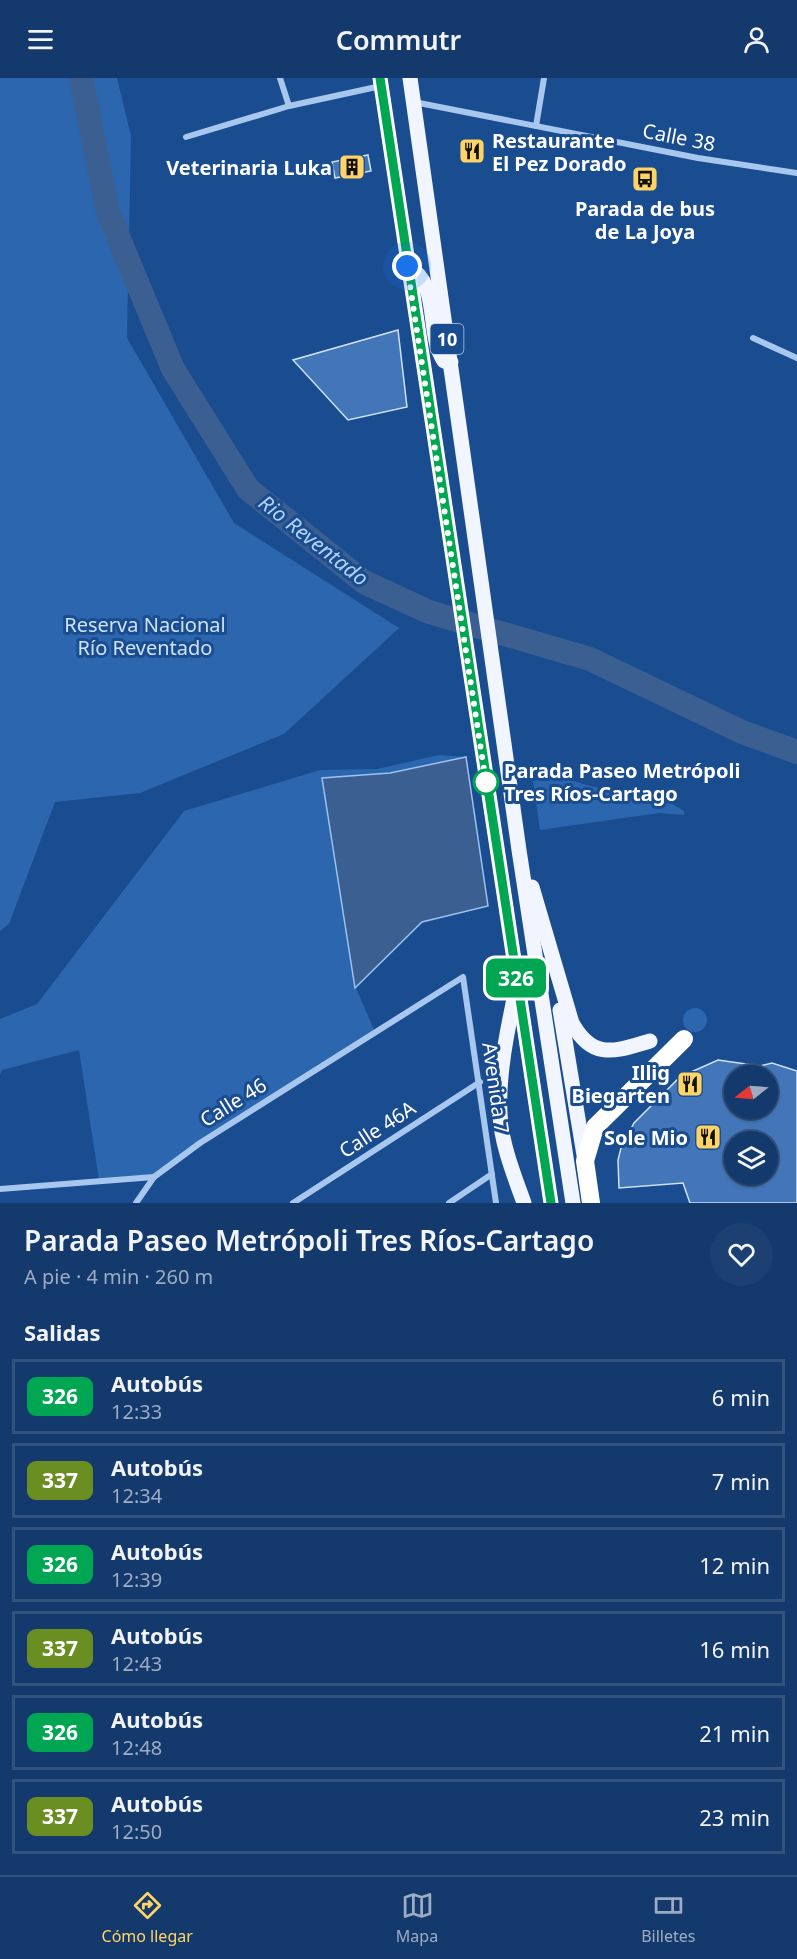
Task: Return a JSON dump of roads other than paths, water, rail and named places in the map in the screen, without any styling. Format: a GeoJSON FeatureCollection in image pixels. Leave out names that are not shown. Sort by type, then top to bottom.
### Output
{"type":"FeatureCollection","features":[{"type":"Feature","properties":{"kind":"highway"},"geometry":{"type":"LineString","coordinates":[[591,1203],[585,1161],[595,1127],[602,1117],[684,1039]]}},
{"type":"Feature","properties":{"kind":"main road","name":"10"},"geometry":{"type":"LineString","coordinates":[[410,78],[519,850],[573,1203]]}},
{"type":"Feature","properties":{"kind":"main road","name":"10"},"geometry":{"type":"LineString","coordinates":[[381,82],[407,266],[551,1203]]}},
{"type":"Feature","properties":{"kind":"main road"},"geometry":{"type":"LineString","coordinates":[[407,266],[417,271],[423,280],[429,299],[438,352],[444,361],[451,362]]}},
{"type":"Feature","properties":{"kind":"main road"},"geometry":{"type":"LineString","coordinates":[[519,850],[546,930],[572,1023],[578,1035],[602,1051],[613,1051],[650,1041]]}},
{"type":"Feature","properties":{"kind":"main road"},"geometry":{"type":"LineString","coordinates":[[546,930],[585,1161]]}},
{"type":"Feature","properties":{"kind":"main road"},"geometry":{"type":"LineString","coordinates":[[517,985],[508,1026],[500,1114],[510,1162],[524,1203]]}},
{"type":"Feature","properties":{"kind":"street"},"geometry":{"type":"LineString","coordinates":[[280,78],[289,106]]}},
{"type":"Feature","properties":{"kind":"street"},"geometry":{"type":"LineString","coordinates":[[536,126],[544,78]]}},
{"type":"Feature","properties":{"kind":"street"},"geometry":{"type":"LineString","coordinates":[[186,136],[381,82]]}},
{"type":"Feature","properties":{"kind":"street","name":"Calle 38"},"geometry":{"type":"LineString","coordinates":[[413,102],[698,158],[797,173]]}},
{"type":"Feature","properties":{"kind":"street"},"geometry":{"type":"LineString","coordinates":[[753,338],[797,358]]}},
{"type":"Feature","properties":{"kind":"street","name":"Avenida 7"},"geometry":{"type":"LineString","coordinates":[[463,977],[496,1203]]}},
{"type":"Feature","properties":{"kind":"street","name":"Calle 46"},"geometry":{"type":"LineString","coordinates":[[154,1177],[200,1143],[463,977]]}},
{"type":"Feature","properties":{"kind":"street","name":"Calle 46A"},"geometry":{"type":"LineString","coordinates":[[293,1203],[480,1082]]}},
{"type":"Feature","properties":{"kind":"street"},"geometry":{"type":"LineString","coordinates":[[449,1203],[492,1174]]}},
{"type":"Feature","properties":{"kind":"street"},"geometry":{"type":"LineString","coordinates":[[0,1189],[154,1177]]}},
{"type":"Feature","properties":{"kind":"street"},"geometry":{"type":"LineString","coordinates":[[136,1203],[154,1177]]}},
{"type":"Feature","properties":{"kind":"waterway","name":"Rio Reventado"},"geometry":{"type":"LineString","coordinates":[[81,78],[108,212],[173,369],[248,489],[364,582],[429,612],[590,659],[742,732],[797,752]]}},
{"type":"Feature","properties":{"kind":"place","name":"Restaurante El Pez Dorado"},"geometry":{"type":"Point","coordinates":[472,151]}},
{"type":"Feature","properties":{"kind":"place","name":"Veterinaria Luka"},"geometry":{"type":"Point","coordinates":[352,167]}},
{"type":"Feature","properties":{"kind":"place","name":"Parada de bus de La Joya"},"geometry":{"type":"Point","coordinates":[645,179]}},
{"type":"Feature","properties":{"kind":"place","name":"Parada Paseo Metrópoli Tres Ríos-Cartago"},"geometry":{"type":"Point","coordinates":[486,782]}},
{"type":"Feature","properties":{"kind":"place","name":"Illig Biegarten"},"geometry":{"type":"Point","coordinates":[690,1084]}},
{"type":"Feature","properties":{"kind":"place","name":"Sole Mio"},"geometry":{"type":"Point","coordinates":[708,1137]}},
{"type":"Feature","properties":{"kind":"park label","name":"Reserva Nacional Río Reventado"},"geometry":{"type":"Point","coordinates":[145,636]}}]}
